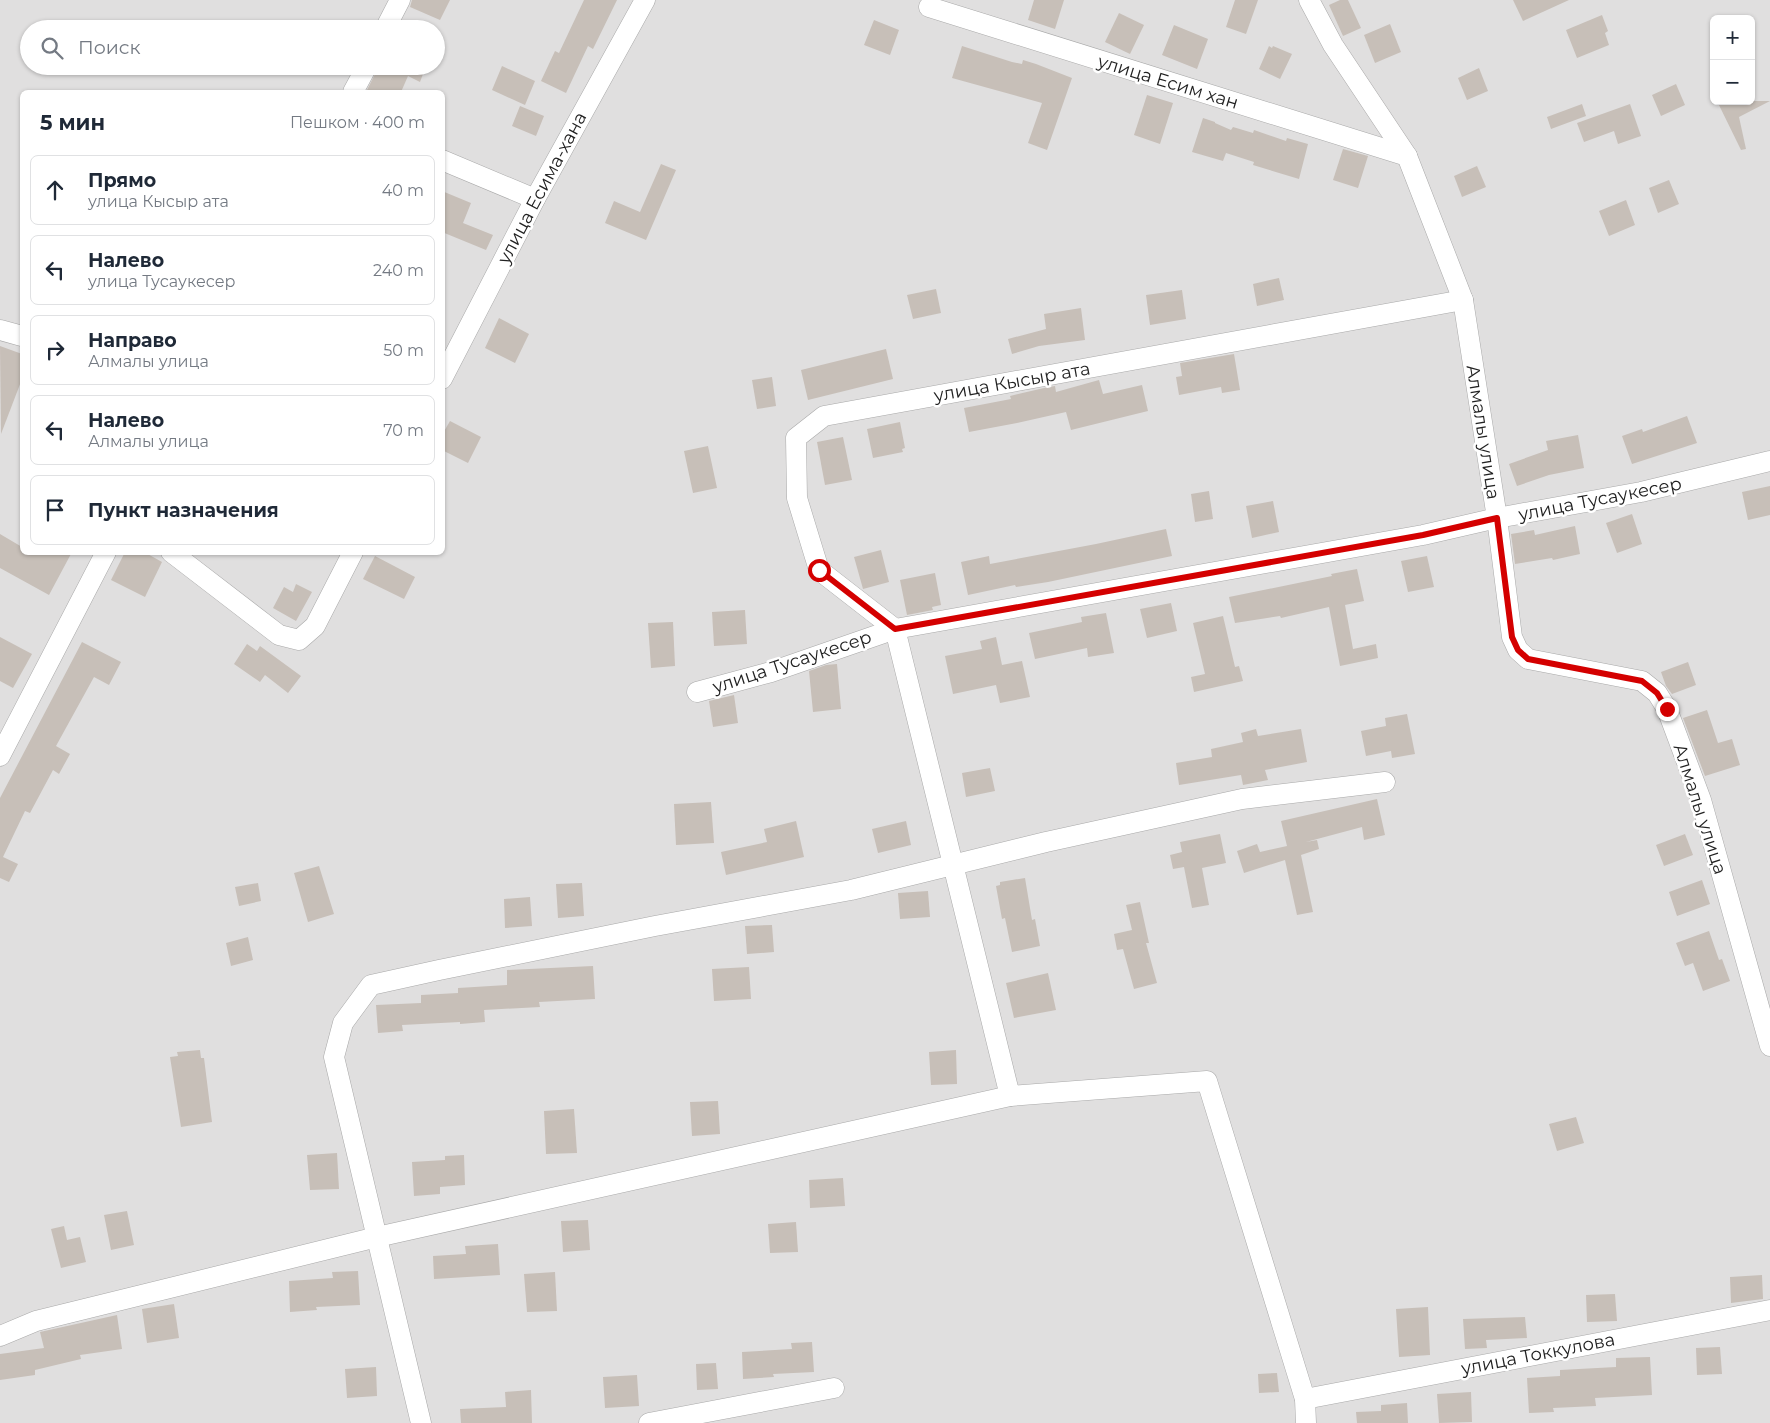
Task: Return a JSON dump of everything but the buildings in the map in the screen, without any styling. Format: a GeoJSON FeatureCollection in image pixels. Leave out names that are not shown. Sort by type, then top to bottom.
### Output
{"type":"FeatureCollection","features":[{"type":"Feature","properties":{"kind":"street"},"geometry":{"type":"LineString","coordinates":[[390,20],[400,0]]}},
{"type":"Feature","properties":{"kind":"street","name":"улица Есима-хана"},"geometry":{"type":"LineString","coordinates":[[445,372],[535,199],[645,0]]}},
{"type":"Feature","properties":{"kind":"street","name":"Алмалы улица"},"geometry":{"type":"LineString","coordinates":[[1309,0],[1333,45],[1407,156],[1463,300],[1497,518],[1512,637],[1518,650],[1528,659],[1642,681],[1657,693],[1667,709],[1701,800],[1770,1046]]}},
{"type":"Feature","properties":{"kind":"street","name":"улица Есим хан"},"geometry":{"type":"LineString","coordinates":[[929,8],[1407,156]]}},
{"type":"Feature","properties":{"kind":"street"},"geometry":{"type":"LineString","coordinates":[[355,90],[362,75]]}},
{"type":"Feature","properties":{"kind":"street"},"geometry":{"type":"LineString","coordinates":[[445,161],[535,199]]}},
{"type":"Feature","properties":{"kind":"street","name":"улица Кысыр ата"},"geometry":{"type":"LineString","coordinates":[[895,629],[819,570],[797,498],[796,438],[824,416],[1463,300]]}},
{"type":"Feature","properties":{"kind":"street"},"geometry":{"type":"LineString","coordinates":[[0,330],[20,335]]}},
{"type":"Feature","properties":{"kind":"street","name":"улица Тусаукесер"},"geometry":{"type":"LineString","coordinates":[[697,692],[771,672],[895,629],[1423,535],[1497,518],[1641,492],[1770,461]]}},
{"type":"Feature","properties":{"kind":"street"},"geometry":{"type":"LineString","coordinates":[[0,756],[104,555]]}},
{"type":"Feature","properties":{"kind":"street"},"geometry":{"type":"LineString","coordinates":[[175,555],[279,635],[299,640],[315,626],[351,555]]}},
{"type":"Feature","properties":{"kind":"street"},"geometry":{"type":"LineString","coordinates":[[895,629],[1010,1096]]}},
{"type":"Feature","properties":{"kind":"street"},"geometry":{"type":"LineString","coordinates":[[421,1423],[334,1057],[343,1023],[371,985],[655,926],[851,890],[1242,799],[1385,782]]}},
{"type":"Feature","properties":{"kind":"street"},"geometry":{"type":"LineString","coordinates":[[0,1336],[36,1321],[377,1237],[1010,1096],[1207,1081],[1306,1399],[1306,1423]]}},
{"type":"Feature","properties":{"kind":"street","name":"улица Токкулова"},"geometry":{"type":"LineString","coordinates":[[1306,1399],[1770,1310]]}},
{"type":"Feature","properties":{"kind":"street"},"geometry":{"type":"LineString","coordinates":[[649,1423],[834,1388]]}},
{"type":"Feature","properties":{"kind":"shaded area"},"geometry":{"type":"Polygon","coordinates":[[[0,0],[1770,0],[1770,1423],[0,1423],[0,0]]]}},
{"type":"Feature","properties":{"kind":"route"},"geometry":{"type":"LineString","coordinates":[[819,570],[895,629],[1423,535],[1497,518],[1512,637],[1518,650],[1528,659],[1642,681],[1657,693],[1667,709]]}}]}
